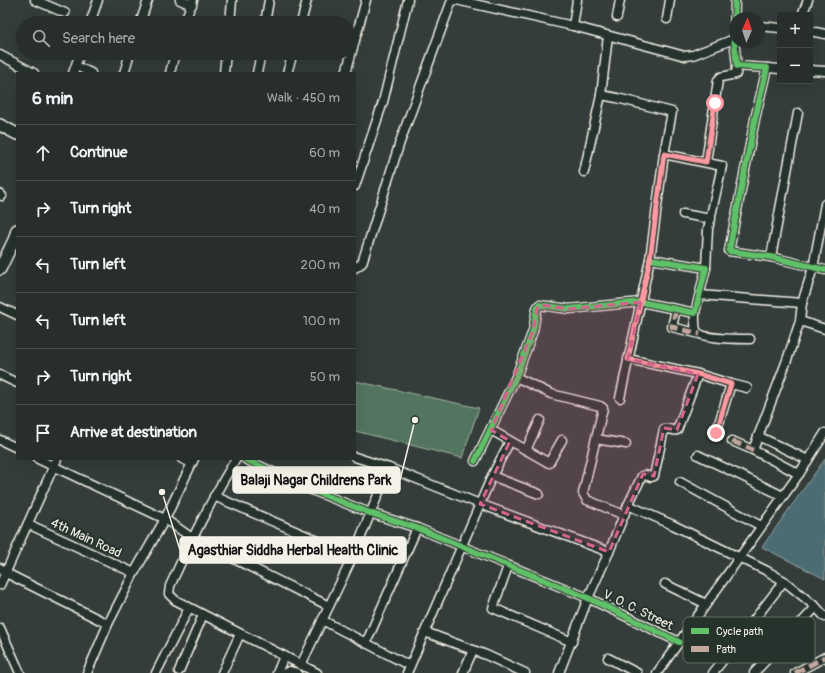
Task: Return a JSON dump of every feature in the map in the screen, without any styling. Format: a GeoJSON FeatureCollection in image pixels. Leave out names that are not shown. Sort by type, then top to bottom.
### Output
{"type":"FeatureCollection","features":[{"type":"Feature","properties":{"kind":"street"},"geometry":{"type":"LineString","coordinates":[[35,0],[64,13]]}},
{"type":"Feature","properties":{"kind":"street"},"geometry":{"type":"LineString","coordinates":[[92,16],[98,0]]}},
{"type":"Feature","properties":{"kind":"street"},"geometry":{"type":"LineString","coordinates":[[142,16],[148,0]]}},
{"type":"Feature","properties":{"kind":"street"},"geometry":{"type":"LineString","coordinates":[[180,0],[192,3],[187,16]]}},
{"type":"Feature","properties":{"kind":"street"},"geometry":{"type":"LineString","coordinates":[[231,16],[232,0]]}},
{"type":"Feature","properties":{"kind":"street"},"geometry":{"type":"LineString","coordinates":[[267,16],[269,0]]}},
{"type":"Feature","properties":{"kind":"street"},"geometry":{"type":"LineString","coordinates":[[303,16],[307,0]]}},
{"type":"Feature","properties":{"kind":"street"},"geometry":{"type":"LineString","coordinates":[[356,36],[366,0]]}},
{"type":"Feature","properties":{"kind":"street"},"geometry":{"type":"LineString","coordinates":[[356,183],[382,102],[408,0]]}},
{"type":"Feature","properties":{"kind":"street"},"geometry":{"type":"LineString","coordinates":[[356,267],[362,263],[400,142],[452,0]]}},
{"type":"Feature","properties":{"kind":"street"},"geometry":{"type":"LineString","coordinates":[[456,0],[480,3],[685,56],[694,55],[729,41]]}},
{"type":"Feature","properties":{"kind":"street"},"geometry":{"type":"LineString","coordinates":[[573,26],[577,0]]}},
{"type":"Feature","properties":{"kind":"street"},"geometry":{"type":"LineString","coordinates":[[617,16],[620,0]]}},
{"type":"Feature","properties":{"kind":"street"},"geometry":{"type":"LineString","coordinates":[[666,19],[670,0]]}},
{"type":"Feature","properties":{"kind":"street"},"geometry":{"type":"LineString","coordinates":[[735,0],[735,12]]}},
{"type":"Feature","properties":{"kind":"street"},"geometry":{"type":"LineString","coordinates":[[803,12],[808,0]]}},
{"type":"Feature","properties":{"kind":"street"},"geometry":{"type":"LineString","coordinates":[[765,27],[777,28]]}},
{"type":"Feature","properties":{"kind":"street"},"geometry":{"type":"LineString","coordinates":[[813,32],[825,34]]}},
{"type":"Feature","properties":{"kind":"street"},"geometry":{"type":"LineString","coordinates":[[584,172],[601,95],[608,36]]}},
{"type":"Feature","properties":{"kind":"street"},"geometry":{"type":"LineString","coordinates":[[706,162],[718,80],[721,77],[736,74],[737,66],[735,48]]}},
{"type":"Feature","properties":{"kind":"street"},"geometry":{"type":"LineString","coordinates":[[0,54],[32,72]]}},
{"type":"Feature","properties":{"kind":"street"},"geometry":{"type":"LineString","coordinates":[[78,60],[74,70],[85,72]]}},
{"type":"Feature","properties":{"kind":"street"},"geometry":{"type":"LineString","coordinates":[[124,72],[128,60]]}},
{"type":"Feature","properties":{"kind":"street"},"geometry":{"type":"LineString","coordinates":[[170,72],[173,60]]}},
{"type":"Feature","properties":{"kind":"street"},"geometry":{"type":"LineString","coordinates":[[224,72],[225,60]]}},
{"type":"Feature","properties":{"kind":"street"},"geometry":{"type":"LineString","coordinates":[[257,72],[260,60]]}},
{"type":"Feature","properties":{"kind":"street"},"geometry":{"type":"LineString","coordinates":[[287,72],[291,60]]}},
{"type":"Feature","properties":{"kind":"street"},"geometry":{"type":"LineString","coordinates":[[346,72],[350,60]]}},
{"type":"Feature","properties":{"kind":"street"},"geometry":{"type":"LineString","coordinates":[[737,66],[777,69]]}},
{"type":"Feature","properties":{"kind":"street"},"geometry":{"type":"LineString","coordinates":[[767,68],[755,119],[729,251],[771,258],[825,270]]}},
{"type":"Feature","properties":{"kind":"street"},"geometry":{"type":"LineString","coordinates":[[813,70],[825,71]]}},
{"type":"Feature","properties":{"kind":"street"},"geometry":{"type":"LineString","coordinates":[[601,95],[672,112],[664,154],[650,259],[620,398]]}},
{"type":"Feature","properties":{"kind":"street"},"geometry":{"type":"LineString","coordinates":[[771,258],[798,112]]}},
{"type":"Feature","properties":{"kind":"street"},"geometry":{"type":"LineString","coordinates":[[0,125],[16,133]]}},
{"type":"Feature","properties":{"kind":"street"},"geometry":{"type":"LineString","coordinates":[[664,154],[720,164],[722,167],[708,229],[706,268],[695,313],[695,325],[700,334]]}},
{"type":"Feature","properties":{"kind":"street"},"geometry":{"type":"LineString","coordinates":[[753,450],[800,321],[802,303],[813,268],[825,204]]}},
{"type":"Feature","properties":{"kind":"street"},"geometry":{"type":"LineString","coordinates":[[683,214],[710,219]]}},
{"type":"Feature","properties":{"kind":"street"},"geometry":{"type":"LineString","coordinates":[[0,270],[16,237]]}},
{"type":"Feature","properties":{"kind":"street"},"geometry":{"type":"LineString","coordinates":[[650,259],[706,268]]}},
{"type":"Feature","properties":{"kind":"street"},"geometry":{"type":"LineString","coordinates":[[700,295],[802,303]]}},
{"type":"Feature","properties":{"kind":"street"},"geometry":{"type":"LineString","coordinates":[[475,461],[516,377],[533,331],[537,308],[539,305],[569,309],[641,302],[695,313]]}},
{"type":"Feature","properties":{"kind":"street"},"geometry":{"type":"LineString","coordinates":[[0,307],[16,315]]}},
{"type":"Feature","properties":{"kind":"street"},"geometry":{"type":"LineString","coordinates":[[676,309],[672,328],[711,337],[750,339]]}},
{"type":"Feature","properties":{"kind":"street"},"geometry":{"type":"LineString","coordinates":[[800,321],[825,329]]}},
{"type":"Feature","properties":{"kind":"street"},"geometry":{"type":"LineString","coordinates":[[628,359],[698,374],[747,388]]}},
{"type":"Feature","properties":{"kind":"street"},"geometry":{"type":"LineString","coordinates":[[559,673],[588,598],[628,505],[643,475],[651,477],[654,476],[664,429],[666,428],[675,431],[678,428],[698,374]]}},
{"type":"Feature","properties":{"kind":"street"},"geometry":{"type":"LineString","coordinates":[[0,375],[16,383]]}},
{"type":"Feature","properties":{"kind":"street"},"geometry":{"type":"LineString","coordinates":[[516,377],[551,394],[601,406],[603,411],[583,493],[588,500],[624,515]]}},
{"type":"Feature","properties":{"kind":"street"},"geometry":{"type":"LineString","coordinates":[[716,433],[731,384]]}},
{"type":"Feature","properties":{"kind":"street"},"geometry":{"type":"LineString","coordinates":[[526,450],[540,420]]}},
{"type":"Feature","properties":{"kind":"street"},"geometry":{"type":"LineString","coordinates":[[491,430],[549,463],[562,440]]}},
{"type":"Feature","properties":{"kind":"street"},"geometry":{"type":"LineString","coordinates":[[697,617],[799,474],[825,433]]}},
{"type":"Feature","properties":{"kind":"street"},"geometry":{"type":"LineString","coordinates":[[758,436],[808,460]]}},
{"type":"Feature","properties":{"kind":"street"},"geometry":{"type":"LineString","coordinates":[[596,439],[626,444]]}},
{"type":"Feature","properties":{"kind":"street"},"geometry":{"type":"LineString","coordinates":[[0,440],[16,448]]}},
{"type":"Feature","properties":{"kind":"street"},"geometry":{"type":"LineString","coordinates":[[322,620],[366,643],[408,670],[492,476],[510,441]]}},
{"type":"Feature","properties":{"kind":"street"},"geometry":{"type":"LineString","coordinates":[[732,441],[753,450],[799,474]]}},
{"type":"Feature","properties":{"kind":"street"},"geometry":{"type":"LineString","coordinates":[[698,455],[783,496]]}},
{"type":"Feature","properties":{"kind":"street"},"geometry":{"type":"LineString","coordinates":[[356,457],[388,468],[609,552]]}},
{"type":"Feature","properties":{"kind":"street"},"geometry":{"type":"LineString","coordinates":[[42,460],[55,463],[165,519],[192,538],[329,606]]}},
{"type":"Feature","properties":{"kind":"street"},"geometry":{"type":"LineString","coordinates":[[235,460],[192,538],[170,586],[169,594],[175,600],[189,608],[314,672]]}},
{"type":"Feature","properties":{"kind":"street","name":"V. O. C. Street"},"geometry":{"type":"LineString","coordinates":[[247,460],[304,487],[370,513],[417,528],[588,598],[679,642]]}},
{"type":"Feature","properties":{"kind":"street"},"geometry":{"type":"LineString","coordinates":[[87,673],[108,624],[134,573],[165,519],[193,461]]}},
{"type":"Feature","properties":{"kind":"street"},"geometry":{"type":"LineString","coordinates":[[0,585],[3,571],[28,524],[55,463]]}},
{"type":"Feature","properties":{"kind":"street"},"geometry":{"type":"LineString","coordinates":[[301,665],[353,556],[388,468]]}},
{"type":"Feature","properties":{"kind":"street"},"geometry":{"type":"LineString","coordinates":[[492,476],[539,494]]}},
{"type":"Feature","properties":{"kind":"street"},"geometry":{"type":"LineString","coordinates":[[680,482],[761,526]]}},
{"type":"Feature","properties":{"kind":"street"},"geometry":{"type":"LineString","coordinates":[[214,496],[353,556]]}},
{"type":"Feature","properties":{"kind":"street"},"geometry":{"type":"LineString","coordinates":[[628,505],[673,525],[767,571],[784,581],[816,607],[825,617]]}},
{"type":"Feature","properties":{"kind":"street","name":"4th Main Road"},"geometry":{"type":"LineString","coordinates":[[28,524],[134,573]]}},
{"type":"Feature","properties":{"kind":"street"},"geometry":{"type":"LineString","coordinates":[[366,643],[417,528]]}},
{"type":"Feature","properties":{"kind":"street"},"geometry":{"type":"LineString","coordinates":[[508,566],[493,608],[572,642]]}},
{"type":"Feature","properties":{"kind":"street"},"geometry":{"type":"LineString","coordinates":[[3,571],[108,624]]}},
{"type":"Feature","properties":{"kind":"street"},"geometry":{"type":"LineString","coordinates":[[756,617],[784,581]]}},
{"type":"Feature","properties":{"kind":"street"},"geometry":{"type":"LineString","coordinates":[[665,584],[706,604]]}},
{"type":"Feature","properties":{"kind":"street"},"geometry":{"type":"LineString","coordinates":[[807,617],[816,607]]}},
{"type":"Feature","properties":{"kind":"street"},"geometry":{"type":"LineString","coordinates":[[156,673],[189,608]]}},
{"type":"Feature","properties":{"kind":"street"},"geometry":{"type":"LineString","coordinates":[[179,671],[203,615]]}},
{"type":"Feature","properties":{"kind":"street"},"geometry":{"type":"LineString","coordinates":[[0,628],[20,673]]}},
{"type":"Feature","properties":{"kind":"street"},"geometry":{"type":"LineString","coordinates":[[425,632],[473,650],[525,673]]}},
{"type":"Feature","properties":{"kind":"street"},"geometry":{"type":"LineString","coordinates":[[222,673],[240,634]]}},
{"type":"Feature","properties":{"kind":"street"},"geometry":{"type":"LineString","coordinates":[[657,673],[683,636]]}},
{"type":"Feature","properties":{"kind":"street"},"geometry":{"type":"LineString","coordinates":[[463,673],[473,650]]}},
{"type":"Feature","properties":{"kind":"street"},"geometry":{"type":"LineString","coordinates":[[277,673],[284,656]]}},
{"type":"Feature","properties":{"kind":"street"},"geometry":{"type":"LineString","coordinates":[[815,662],[825,657]]}},
{"type":"Feature","properties":{"kind":"street"},"geometry":{"type":"LineString","coordinates":[[608,658],[637,673]]}},
{"type":"Feature","properties":{"kind":"street"},"geometry":{"type":"LineString","coordinates":[[712,673],[720,663]]}},
{"type":"Feature","properties":{"kind":"street"},"geometry":{"type":"LineString","coordinates":[[754,673],[763,663]]}},
{"type":"Feature","properties":{"kind":"street"},"geometry":{"type":"LineString","coordinates":[[795,673],[814,663]]}},
{"type":"Feature","properties":{"kind":"street"},"geometry":{"type":"LineString","coordinates":[[285,673],[289,671],[297,673]]}},
{"type":"Feature","properties":{"kind":"highlighted area"},"geometry":{"type":"Polygon","coordinates":[[[641,302],[628,359],[698,374],[677,430],[664,428],[654,476],[643,474],[609,552],[480,504],[510,441],[491,430],[533,331],[537,308],[542,305],[569,309],[641,302]]]}},
{"type":"Feature","properties":{"kind":"green space"},"geometry":{"type":"Polygon","coordinates":[[[356,381],[479,408],[462,458],[356,431],[356,381]]]}},
{"type":"Feature","properties":{"kind":"water"},"geometry":{"type":"Polygon","coordinates":[[[825,459],[825,579],[762,547],[825,459]]]}},
{"type":"Feature","properties":{"kind":"marked path"},"geometry":{"type":"LineString","coordinates":[[676,309],[672,327],[700,334]]}},
{"type":"Feature","properties":{"kind":"marked path"},"geometry":{"type":"LineString","coordinates":[[732,441],[753,450]]}},
{"type":"Feature","properties":{"kind":"marked path"},"geometry":{"type":"LineString","coordinates":[[815,662],[825,657]]}},
{"type":"Feature","properties":{"kind":"marked path"},"geometry":{"type":"LineString","coordinates":[[795,673],[814,663]]}},
{"type":"Feature","properties":{"kind":"cycle path"},"geometry":{"type":"LineString","coordinates":[[735,0],[734,39],[737,66],[767,68],[755,119],[729,251],[771,257],[825,270]]}},
{"type":"Feature","properties":{"kind":"cycle path"},"geometry":{"type":"LineString","coordinates":[[475,461],[516,377],[533,331],[537,308],[539,305],[569,309],[641,302],[695,313],[706,268],[650,259]]}},
{"type":"Feature","properties":{"kind":"cycle path"},"geometry":{"type":"LineString","coordinates":[[247,460],[304,487],[370,513],[417,528],[588,598],[679,642]]}},
{"type":"Feature","properties":{"kind":"place","name":"Balaji Nagar Childrens Park"},"geometry":{"type":"Point","coordinates":[415,420]}},
{"type":"Feature","properties":{"kind":"place","name":"Agasthiar Siddha Herbal Health Clinic"},"geometry":{"type":"Point","coordinates":[162,492]}},
{"type":"Feature","properties":{"kind":"route"},"geometry":{"type":"LineString","coordinates":[[715,103],[706,162],[664,154],[650,259],[628,359],[698,374],[731,384],[716,433]]}}]}
